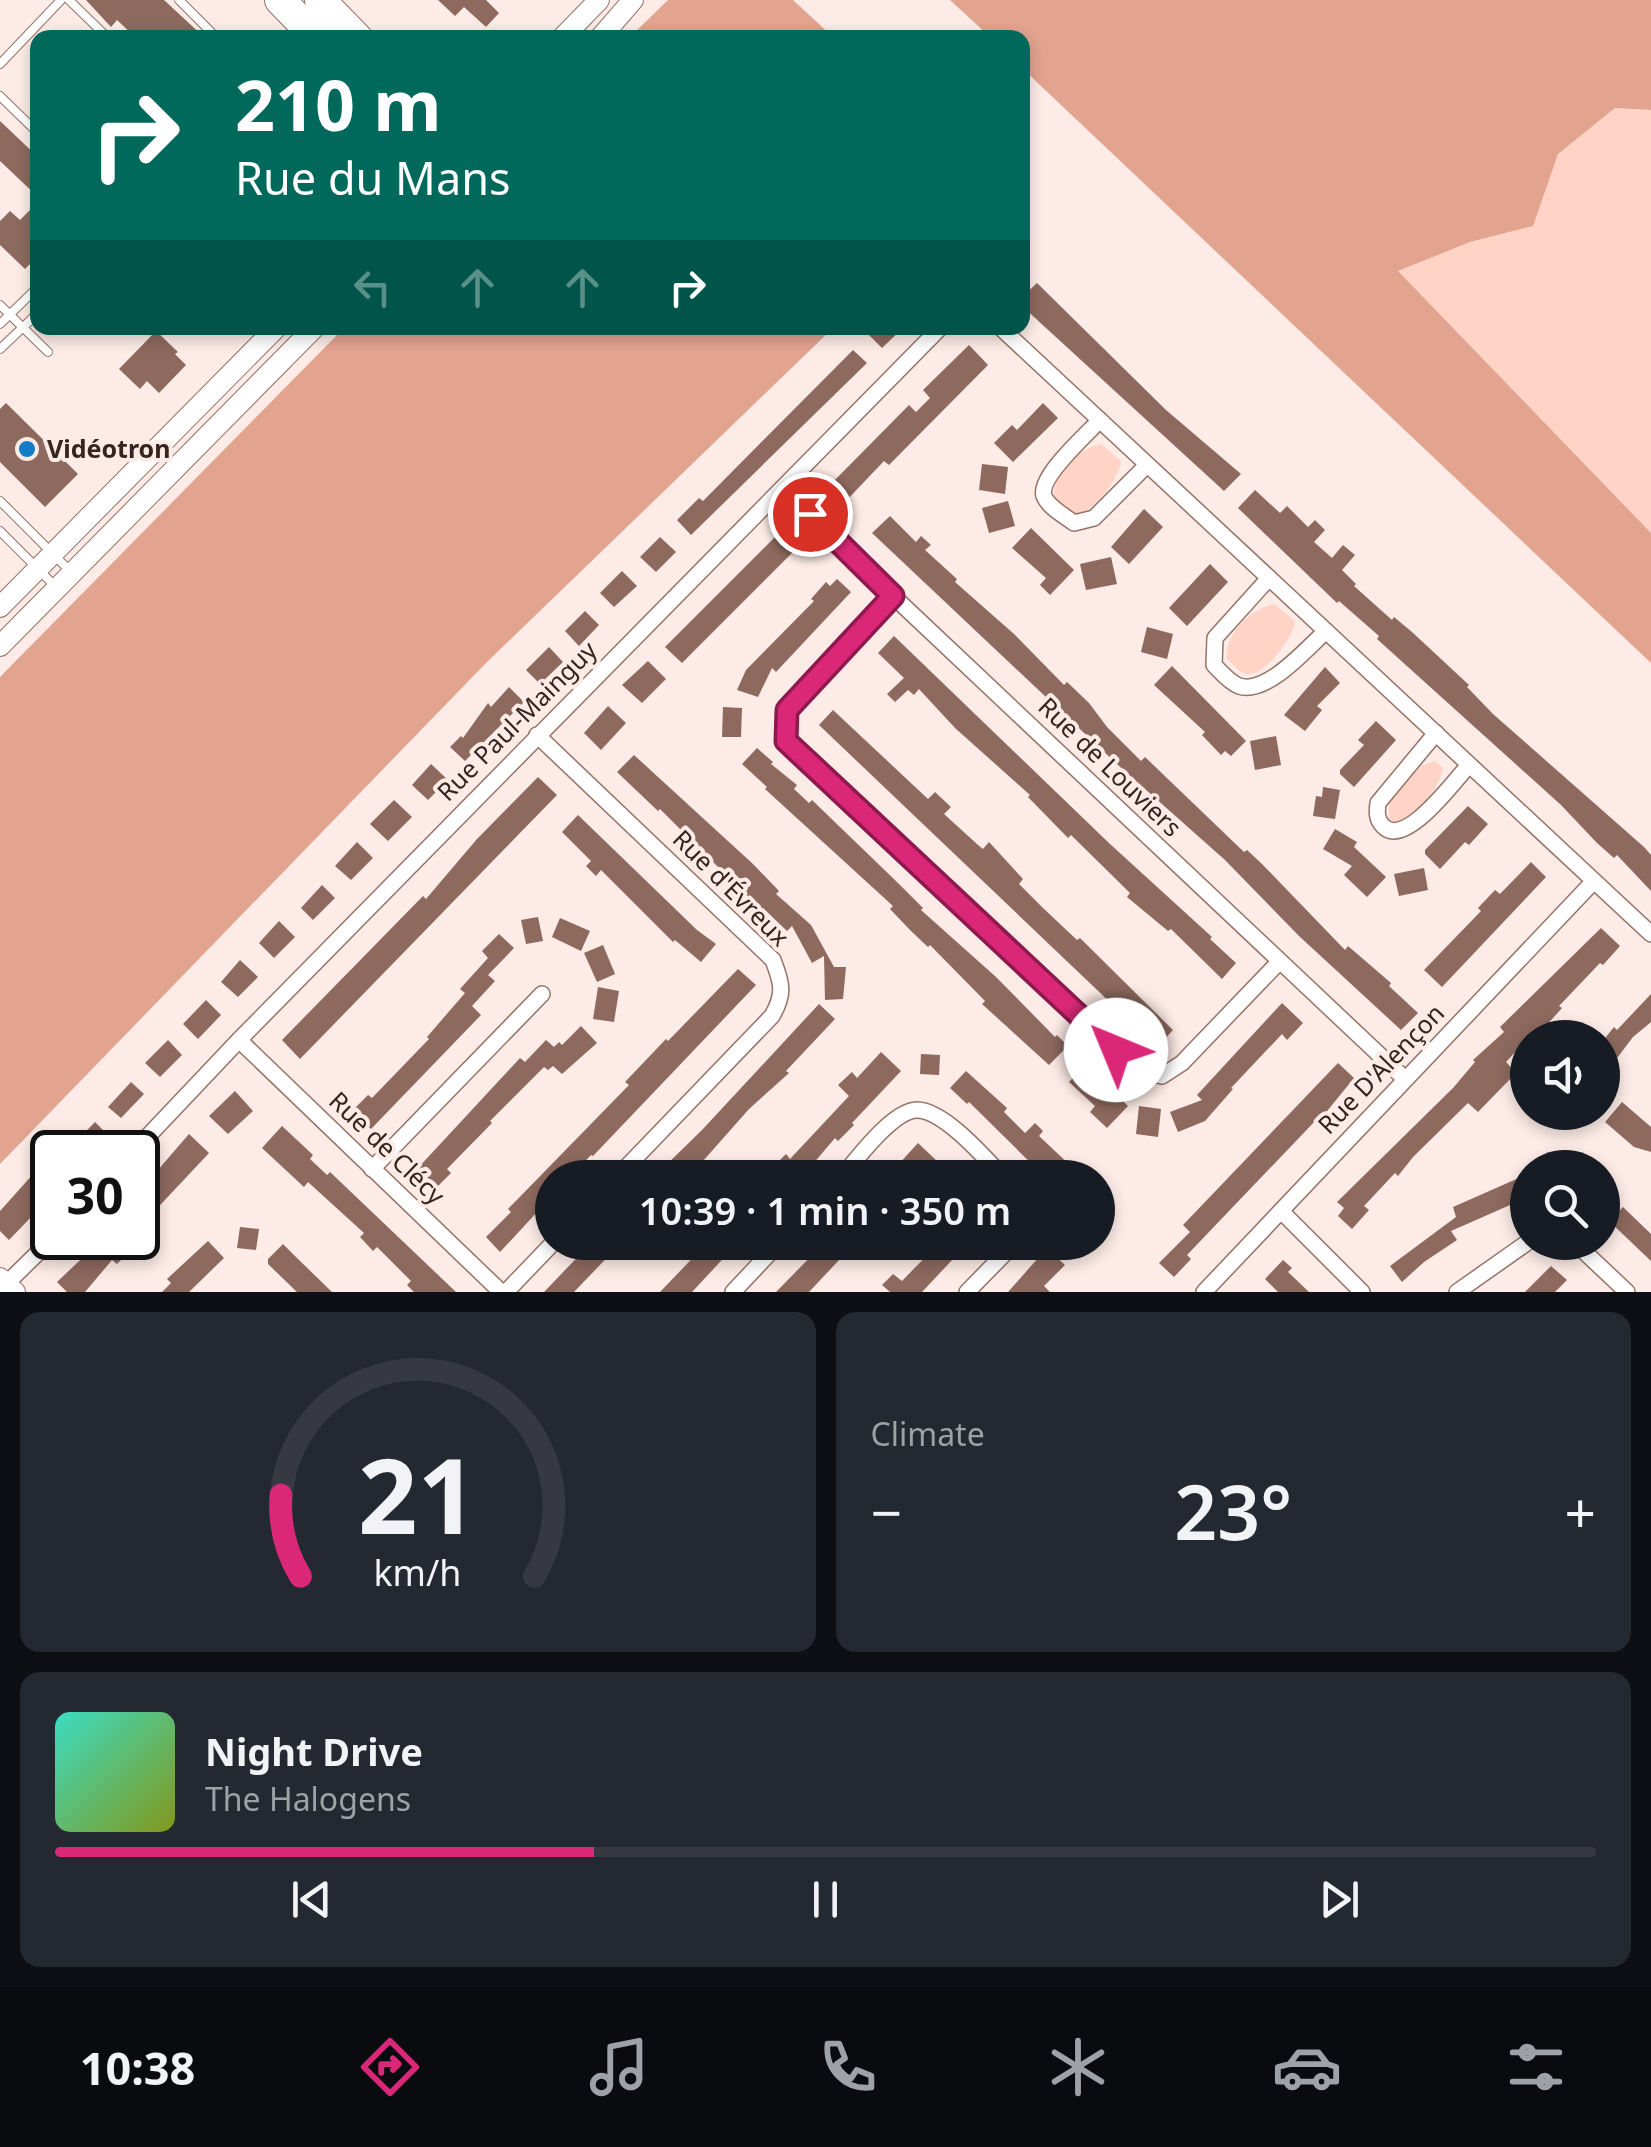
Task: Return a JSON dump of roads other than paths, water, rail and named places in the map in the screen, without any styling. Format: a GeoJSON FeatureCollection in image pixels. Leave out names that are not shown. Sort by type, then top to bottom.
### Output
{"type":"FeatureCollection","features":[{"type":"Feature","properties":{"kind":"highway"},"geometry":{"type":"LineString","coordinates":[[280,0],[309,30]]}},
{"type":"Feature","properties":{"kind":"highway"},"geometry":{"type":"LineString","coordinates":[[320,0],[350,30]]}},
{"type":"Feature","properties":{"kind":"street"},"geometry":{"type":"LineString","coordinates":[[570,30],[600,0]]}},
{"type":"Feature","properties":{"kind":"street"},"geometry":{"type":"LineString","coordinates":[[607,30],[633,0]]}},
{"type":"Feature","properties":{"kind":"street"},"geometry":{"type":"LineString","coordinates":[[0,606],[269,335]]}},
{"type":"Feature","properties":{"kind":"street"},"geometry":{"type":"LineString","coordinates":[[0,646],[307,335]]}},
{"type":"Feature","properties":{"kind":"street","name":"Rue Paul-Mainguy"},"geometry":{"type":"LineString","coordinates":[[154,1130],[933,335]]}},
{"type":"Feature","properties":{"kind":"street"},"geometry":{"type":"LineString","coordinates":[[1008,335],[1651,934]]}},
{"type":"Feature","properties":{"kind":"street"},"geometry":{"type":"LineString","coordinates":[[1100,420],[1045,479],[1042,492],[1048,502],[1074,523],[1084,523],[1094,518],[1148,465]]}},
{"type":"Feature","properties":{"kind":"street","name":"Rue de Louviers"},"geometry":{"type":"LineString","coordinates":[[783,488],[1405,1080]]}},
{"type":"Feature","properties":{"kind":"street"},"geometry":{"type":"LineString","coordinates":[[1269,578],[1215,638],[1214,664],[1224,676],[1235,685],[1250,688],[1266,684],[1326,631]]}},
{"type":"Feature","properties":{"kind":"street"},"geometry":{"type":"LineString","coordinates":[[893,596],[787,710],[786,741],[1135,1070],[1162,1076],[1182,1062],[1279,962]]}},
{"type":"Feature","properties":{"kind":"street"},"geometry":{"type":"LineString","coordinates":[[1436,734],[1378,803],[1376,814],[1382,825],[1392,832],[1403,832],[1470,765]]}},
{"type":"Feature","properties":{"kind":"street","name":"Rue d'Évreux"},"geometry":{"type":"LineString","coordinates":[[538,736],[773,960],[783,984],[772,1016],[633,1160]]}},
{"type":"Feature","properties":{"kind":"street","name":"Rue D'Alençon"},"geometry":{"type":"LineString","coordinates":[[1204,1292],[1594,881]]}},
{"type":"Feature","properties":{"kind":"street"},"geometry":{"type":"LineString","coordinates":[[372,1169],[542,994]]}},
{"type":"Feature","properties":{"kind":"street","name":"Rue de Clécy"},"geometry":{"type":"LineString","coordinates":[[239,1040],[504,1292]]}},
{"type":"Feature","properties":{"kind":"street"},"geometry":{"type":"LineString","coordinates":[[856,1160],[878,1134],[905,1114],[918,1110],[942,1119],[985,1160]]}},
{"type":"Feature","properties":{"kind":"street"},"geometry":{"type":"LineString","coordinates":[[1280,1211],[1362,1292]]}},
{"type":"Feature","properties":{"kind":"street"},"geometry":{"type":"LineString","coordinates":[[1458,1292],[1510,1255]]}},
{"type":"Feature","properties":{"kind":"street"},"geometry":{"type":"LineString","coordinates":[[5,1286],[31,1260]]}},
{"type":"Feature","properties":{"kind":"street"},"geometry":{"type":"LineString","coordinates":[[504,1292],[536,1260]]}},
{"type":"Feature","properties":{"kind":"street"},"geometry":{"type":"LineString","coordinates":[[733,1292],[763,1260]]}},
{"type":"Feature","properties":{"kind":"street"},"geometry":{"type":"LineString","coordinates":[[968,1292],[999,1260]]}},
{"type":"Feature","properties":{"kind":"street"},"geometry":{"type":"LineString","coordinates":[[1593,1260],[1627,1292]]}},
{"type":"Feature","properties":{"kind":"lane"},"geometry":{"type":"LineString","coordinates":[[35,30],[65,0],[99,30]]}},
{"type":"Feature","properties":{"kind":"lane"},"geometry":{"type":"LineString","coordinates":[[179,0],[210,30]]}},
{"type":"Feature","properties":{"kind":"lane"},"geometry":{"type":"LineString","coordinates":[[0,64],[30,34]]}},
{"type":"Feature","properties":{"kind":"lane"},"geometry":{"type":"LineString","coordinates":[[0,96],[30,125]]}},
{"type":"Feature","properties":{"kind":"lane"},"geometry":{"type":"LineString","coordinates":[[0,324],[30,294]]}},
{"type":"Feature","properties":{"kind":"lane"},"geometry":{"type":"LineString","coordinates":[[0,305],[30,335]]}},
{"type":"Feature","properties":{"kind":"lane"},"geometry":{"type":"LineString","coordinates":[[0,349],[30,321]]}},
{"type":"Feature","properties":{"kind":"lane"},"geometry":{"type":"LineString","coordinates":[[30,335],[48,352]]}},
{"type":"Feature","properties":{"kind":"lane"},"geometry":{"type":"LineString","coordinates":[[0,501],[64,580]]}},
{"type":"Feature","properties":{"kind":"lane"},"geometry":{"type":"LineString","coordinates":[[0,531],[46,561],[64,580]]}},
{"type":"Feature","properties":{"kind":"place","name":"Vidéotron"},"geometry":{"type":"Point","coordinates":[27,449]}}]}
